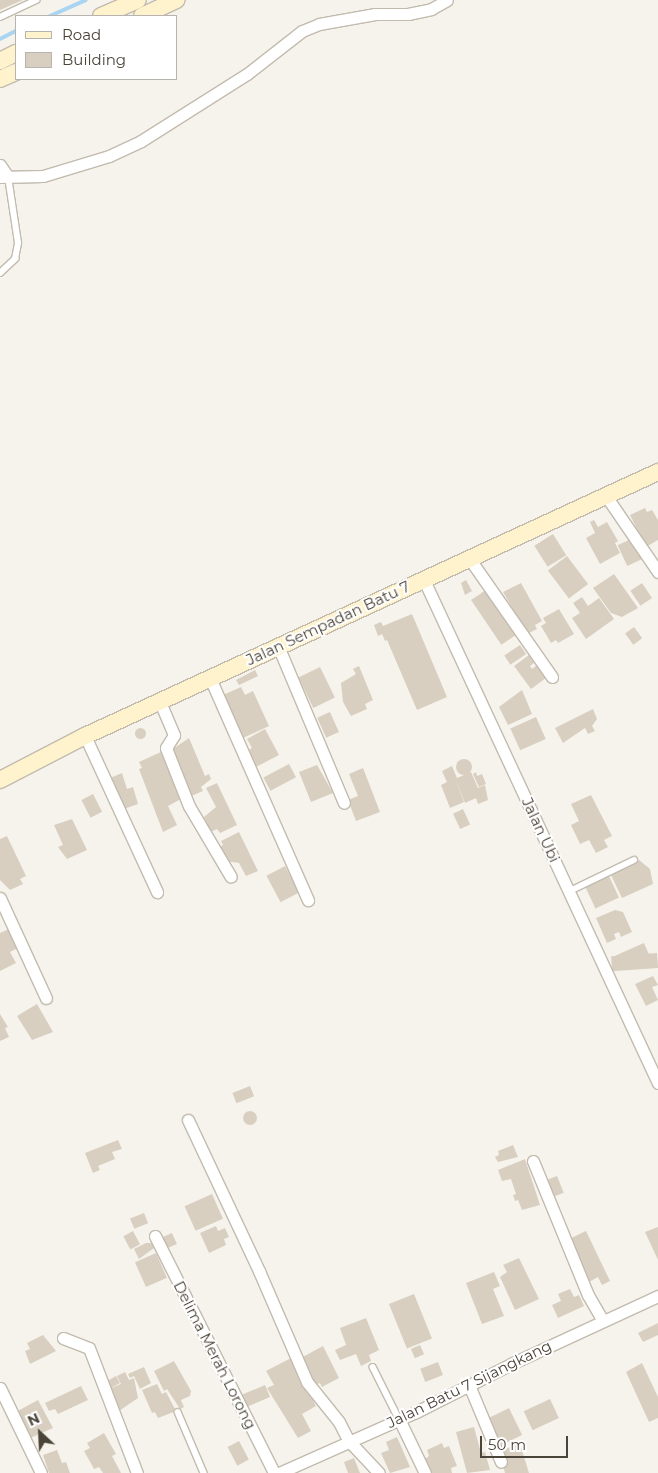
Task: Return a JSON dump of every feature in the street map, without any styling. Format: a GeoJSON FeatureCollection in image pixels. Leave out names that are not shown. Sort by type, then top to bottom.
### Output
{"type":"FeatureCollection","features":[{"type":"Feature","properties":{"kind":"street"},"geometry":{"type":"LineString","coordinates":[[103,15],[138,0]]}},
{"type":"Feature","properties":{"kind":"street"},"geometry":{"type":"LineString","coordinates":[[144,15],[178,0]]}},
{"type":"Feature","properties":{"kind":"street"},"geometry":{"type":"LineString","coordinates":[[0,165],[4,177],[43,176],[73,168],[141,141],[247,74],[302,31],[319,24],[375,14],[408,14],[431,9],[446,0]]}},
{"type":"Feature","properties":{"kind":"street"},"geometry":{"type":"LineString","coordinates":[[0,61],[15,54]]}},
{"type":"Feature","properties":{"kind":"street"},"geometry":{"type":"LineString","coordinates":[[0,79],[15,72]]}},
{"type":"Feature","properties":{"kind":"street","name":"Jalan Sempadan Batu 7"},"geometry":{"type":"LineString","coordinates":[[0,780],[85,736],[423,578],[658,472]]}},
{"type":"Feature","properties":{"kind":"street"},"geometry":{"type":"LineString","coordinates":[[606,496],[658,572]]}},
{"type":"Feature","properties":{"kind":"street"},"geometry":{"type":"LineString","coordinates":[[469,558],[552,677]]}},
{"type":"Feature","properties":{"kind":"street","name":"Jalan Ubi"},"geometry":{"type":"LineString","coordinates":[[423,578],[658,1083]]}},
{"type":"Feature","properties":{"kind":"street"},"geometry":{"type":"LineString","coordinates":[[278,646],[318,749],[344,803]]}},
{"type":"Feature","properties":{"kind":"street"},"geometry":{"type":"LineString","coordinates":[[210,678],[308,900]]}},
{"type":"Feature","properties":{"kind":"street"},"geometry":{"type":"LineString","coordinates":[[160,702],[174,735],[166,748],[182,789],[231,877]]}},
{"type":"Feature","properties":{"kind":"street"},"geometry":{"type":"LineString","coordinates":[[85,736],[157,892]]}},
{"type":"Feature","properties":{"kind":"street"},"geometry":{"type":"LineString","coordinates":[[0,898],[46,998]]}},
{"type":"Feature","properties":{"kind":"street"},"geometry":{"type":"LineString","coordinates":[[188,1120],[259,1271],[294,1357],[307,1382],[334,1415],[348,1440],[380,1473]]}},
{"type":"Feature","properties":{"kind":"street"},"geometry":{"type":"LineString","coordinates":[[533,1161],[588,1296],[603,1321]]}},
{"type":"Feature","properties":{"kind":"street","name":"Delima Merah Lorong"},"geometry":{"type":"LineString","coordinates":[[155,1236],[274,1473]]}},
{"type":"Feature","properties":{"kind":"street","name":"Jalan Batu 7 Sijangkang"},"geometry":{"type":"LineString","coordinates":[[287,1471],[348,1440],[398,1419],[658,1296]]}},
{"type":"Feature","properties":{"kind":"street"},"geometry":{"type":"LineString","coordinates":[[63,1338],[89,1348],[137,1473]]}},
{"type":"Feature","properties":{"kind":"street"},"geometry":{"type":"LineString","coordinates":[[469,1385],[501,1462]]}},
{"type":"Feature","properties":{"kind":"street"},"geometry":{"type":"LineString","coordinates":[[0,1388],[41,1473]]}},
{"type":"Feature","properties":{"kind":"street"},"geometry":{"type":"LineString","coordinates":[[398,1419],[425,1473]]}},
{"type":"Feature","properties":{"kind":"lane"},"geometry":{"type":"LineString","coordinates":[[0,16],[36,0]]}},
{"type":"Feature","properties":{"kind":"lane"},"geometry":{"type":"LineString","coordinates":[[0,273],[15,259],[18,243],[4,177]]}},
{"type":"Feature","properties":{"kind":"lane"},"geometry":{"type":"LineString","coordinates":[[570,891],[634,860]]}},
{"type":"Feature","properties":{"kind":"lane"},"geometry":{"type":"LineString","coordinates":[[372,1367],[398,1419]]}},
{"type":"Feature","properties":{"kind":"lane"},"geometry":{"type":"LineString","coordinates":[[178,1412],[204,1473]]}},
{"type":"Feature","properties":{"kind":"building"},"geometry":{"type":"Polygon","coordinates":[[[0,0],[23,0],[0,10],[0,0]]]}},
{"type":"Feature","properties":{"kind":"building"},"geometry":{"type":"Polygon","coordinates":[[[645,508],[647,512],[652,510],[658,520],[658,540],[646,547],[630,515],[645,508]]]}},
{"type":"Feature","properties":{"kind":"building"},"geometry":{"type":"Polygon","coordinates":[[[594,520],[598,527],[607,522],[618,541],[615,543],[620,553],[600,564],[586,538],[595,533],[590,522],[594,520]]]}},
{"type":"Feature","properties":{"kind":"building"},"geometry":{"type":"Polygon","coordinates":[[[553,534],[566,555],[548,567],[534,546],[553,534]]]}},
{"type":"Feature","properties":{"kind":"building"},"geometry":{"type":"Polygon","coordinates":[[[633,538],[643,559],[627,566],[618,545],[633,538]]]}},
{"type":"Feature","properties":{"kind":"building"},"geometry":{"type":"Polygon","coordinates":[[[567,556],[588,584],[569,598],[548,570],[567,556]]]}},
{"type":"Feature","properties":{"kind":"building"},"geometry":{"type":"Polygon","coordinates":[[[614,574],[638,608],[622,617],[611,613],[593,588],[614,574]]]}},
{"type":"Feature","properties":{"kind":"building"},"geometry":{"type":"Polygon","coordinates":[[[466,580],[472,591],[465,595],[461,583],[466,580]]]}},
{"type":"Feature","properties":{"kind":"building"},"geometry":{"type":"Polygon","coordinates":[[[521,583],[542,621],[535,625],[537,629],[527,634],[503,592],[521,583]]]}},
{"type":"Feature","properties":{"kind":"building"},"geometry":{"type":"Polygon","coordinates":[[[642,583],[652,598],[640,606],[630,591],[642,583]]]}},
{"type":"Feature","properties":{"kind":"building"},"geometry":{"type":"Polygon","coordinates":[[[486,590],[516,635],[501,645],[471,600],[486,590]]]}},
{"type":"Feature","properties":{"kind":"building"},"geometry":{"type":"Polygon","coordinates":[[[582,597],[588,606],[599,598],[614,619],[586,639],[572,618],[580,613],[573,603],[582,597]]]}},
{"type":"Feature","properties":{"kind":"building"},"geometry":{"type":"Polygon","coordinates":[[[559,609],[574,634],[558,643],[556,640],[551,643],[541,626],[546,623],[543,618],[559,609]]]}},
{"type":"Feature","properties":{"kind":"building"},"geometry":{"type":"Polygon","coordinates":[[[412,614],[447,697],[417,710],[387,640],[385,641],[382,634],[378,636],[374,625],[381,622],[383,626],[412,614]]]}},
{"type":"Feature","properties":{"kind":"building"},"geometry":{"type":"Polygon","coordinates":[[[634,627],[642,638],[633,645],[625,633],[634,627]]]}},
{"type":"Feature","properties":{"kind":"building"},"geometry":{"type":"Polygon","coordinates":[[[520,645],[526,654],[510,665],[504,656],[520,645]]]}},
{"type":"Feature","properties":{"kind":"building"},"geometry":{"type":"Polygon","coordinates":[[[529,655],[534,663],[530,666],[532,669],[537,665],[546,678],[531,689],[514,666],[529,655]]]}},
{"type":"Feature","properties":{"kind":"building"},"geometry":{"type":"Polygon","coordinates":[[[359,666],[373,700],[365,704],[367,709],[351,716],[343,702],[341,683],[356,674],[353,669],[359,666]]]}},
{"type":"Feature","properties":{"kind":"building"},"geometry":{"type":"Polygon","coordinates":[[[320,667],[335,698],[313,708],[298,678],[320,667]]]}},
{"type":"Feature","properties":{"kind":"building"},"geometry":{"type":"Polygon","coordinates":[[[255,670],[258,676],[239,685],[236,680],[255,670]]]}},
{"type":"Feature","properties":{"kind":"building"},"geometry":{"type":"Polygon","coordinates":[[[241,687],[245,695],[253,691],[269,726],[243,738],[223,695],[241,687]]]}},
{"type":"Feature","properties":{"kind":"building"},"geometry":{"type":"Polygon","coordinates":[[[522,690],[532,714],[508,725],[499,707],[522,690]]]}},
{"type":"Feature","properties":{"kind":"building"},"geometry":{"type":"Polygon","coordinates":[[[593,709],[597,719],[592,726],[595,731],[588,734],[585,728],[563,743],[555,728],[593,709]]]}},
{"type":"Feature","properties":{"kind":"building"},"geometry":{"type":"Polygon","coordinates":[[[330,712],[339,732],[326,738],[317,718],[330,712]]]}},
{"type":"Feature","properties":{"kind":"building"},"geometry":{"type":"Polygon","coordinates":[[[536,717],[546,739],[520,750],[510,728],[536,717]]]}},
{"type":"Feature","properties":{"kind":"building"},"geometry":{"type":"Polygon","coordinates":[[[140,727],[146,733],[140,739],[134,733],[140,727]]]}},
{"type":"Feature","properties":{"kind":"building"},"geometry":{"type":"Polygon","coordinates":[[[265,729],[279,755],[256,767],[247,751],[252,748],[247,739],[265,729]]]}},
{"type":"Feature","properties":{"kind":"building"},"geometry":{"type":"Polygon","coordinates":[[[189,738],[205,776],[209,774],[211,779],[201,787],[203,791],[189,797],[170,751],[189,738]]]}},
{"type":"Feature","properties":{"kind":"building"},"geometry":{"type":"Polygon","coordinates":[[[163,751],[181,799],[168,806],[177,825],[163,832],[139,769],[142,768],[139,762],[163,751]]]}},
{"type":"Feature","properties":{"kind":"building"},"geometry":{"type":"Polygon","coordinates":[[[461,759],[467,759],[472,764],[470,773],[461,775],[456,770],[456,764],[461,759]]]}},
{"type":"Feature","properties":{"kind":"building"},"geometry":{"type":"Polygon","coordinates":[[[289,764],[296,777],[270,791],[263,778],[289,764]]]}},
{"type":"Feature","properties":{"kind":"building"},"geometry":{"type":"Polygon","coordinates":[[[317,765],[333,793],[311,802],[299,772],[317,765]]]}},
{"type":"Feature","properties":{"kind":"building"},"geometry":{"type":"Polygon","coordinates":[[[452,766],[457,778],[471,772],[478,788],[485,785],[488,800],[478,804],[476,798],[465,803],[455,778],[464,802],[450,808],[441,785],[447,782],[442,771],[452,766]]]}},
{"type":"Feature","properties":{"kind":"building"},"geometry":{"type":"Polygon","coordinates":[[[363,768],[380,812],[356,821],[348,800],[358,796],[349,774],[363,768]]]}},
{"type":"Feature","properties":{"kind":"building"},"geometry":{"type":"Polygon","coordinates":[[[476,772],[477,776],[482,774],[486,784],[479,787],[473,774],[476,772]]]}},
{"type":"Feature","properties":{"kind":"building"},"geometry":{"type":"Polygon","coordinates":[[[122,773],[127,789],[133,787],[138,804],[121,810],[110,778],[122,773]]]}},
{"type":"Feature","properties":{"kind":"building"},"geometry":{"type":"Polygon","coordinates":[[[217,783],[237,825],[220,833],[217,829],[211,832],[204,817],[216,807],[206,788],[217,783]]]}},
{"type":"Feature","properties":{"kind":"building"},"geometry":{"type":"Polygon","coordinates":[[[93,794],[102,812],[90,818],[81,800],[93,794]]]}},
{"type":"Feature","properties":{"kind":"building"},"geometry":{"type":"Polygon","coordinates":[[[591,795],[612,836],[604,840],[608,847],[596,853],[589,840],[580,844],[571,825],[579,821],[571,804],[591,795]]]}},
{"type":"Feature","properties":{"kind":"building"},"geometry":{"type":"Polygon","coordinates":[[[463,809],[470,824],[460,829],[453,814],[463,809]]]}},
{"type":"Feature","properties":{"kind":"building"},"geometry":{"type":"Polygon","coordinates":[[[72,819],[87,850],[67,859],[58,847],[63,845],[54,825],[72,819]]]}},
{"type":"Feature","properties":{"kind":"building"},"geometry":{"type":"Polygon","coordinates":[[[239,832],[258,871],[246,876],[239,863],[225,861],[218,848],[223,845],[221,841],[239,832]]]}},
{"type":"Feature","properties":{"kind":"building"},"geometry":{"type":"Polygon","coordinates":[[[7,836],[26,876],[20,879],[23,884],[10,890],[0,880],[0,839],[7,836]]]}},
{"type":"Feature","properties":{"kind":"building"},"geometry":{"type":"Polygon","coordinates":[[[639,860],[650,869],[653,884],[622,898],[610,873],[639,860]]]}},
{"type":"Feature","properties":{"kind":"building"},"geometry":{"type":"Polygon","coordinates":[[[285,866],[299,892],[281,902],[266,876],[285,866]]]}},
{"type":"Feature","properties":{"kind":"building"},"geometry":{"type":"Polygon","coordinates":[[[608,874],[619,898],[595,909],[584,885],[608,874]]]}},
{"type":"Feature","properties":{"kind":"building"},"geometry":{"type":"Polygon","coordinates":[[[615,910],[623,912],[632,932],[621,937],[619,932],[614,934],[616,939],[607,943],[596,918],[615,910]]]}},
{"type":"Feature","properties":{"kind":"building"},"geometry":{"type":"Polygon","coordinates":[[[9,929],[18,948],[10,952],[16,963],[0,971],[0,933],[9,929]]]}},
{"type":"Feature","properties":{"kind":"building"},"geometry":{"type":"Polygon","coordinates":[[[644,943],[649,954],[621,967],[616,956],[644,943]]]}},
{"type":"Feature","properties":{"kind":"building"},"geometry":{"type":"Polygon","coordinates":[[[657,953],[658,968],[612,971],[611,956],[657,953]]]}},
{"type":"Feature","properties":{"kind":"building"},"geometry":{"type":"Polygon","coordinates":[[[653,976],[658,985],[652,987],[658,1000],[646,1006],[635,984],[653,976]]]}},
{"type":"Feature","properties":{"kind":"building"},"geometry":{"type":"Polygon","coordinates":[[[37,1004],[53,1032],[32,1040],[17,1016],[37,1004]]]}},
{"type":"Feature","properties":{"kind":"building"},"geometry":{"type":"Polygon","coordinates":[[[0,1014],[8,1027],[5,1028],[9,1037],[0,1041],[0,1014]]]}},
{"type":"Feature","properties":{"kind":"building"},"geometry":{"type":"Polygon","coordinates":[[[250,1086],[254,1096],[237,1103],[232,1093],[250,1086]]]}},
{"type":"Feature","properties":{"kind":"building"},"geometry":{"type":"Polygon","coordinates":[[[247,1111],[253,1111],[257,1118],[253,1125],[247,1125],[243,1121],[243,1115],[247,1111]]]}},
{"type":"Feature","properties":{"kind":"building"},"geometry":{"type":"Polygon","coordinates":[[[118,1140],[122,1149],[112,1152],[115,1159],[98,1166],[100,1170],[93,1173],[85,1153],[118,1140]]]}},
{"type":"Feature","properties":{"kind":"building"},"geometry":{"type":"Polygon","coordinates":[[[513,1145],[518,1157],[498,1162],[495,1157],[499,1155],[498,1151],[513,1145]]]}},
{"type":"Feature","properties":{"kind":"building"},"geometry":{"type":"Polygon","coordinates":[[[525,1159],[540,1205],[522,1210],[518,1200],[515,1201],[513,1195],[516,1194],[511,1179],[502,1181],[498,1170],[525,1159]]]}},
{"type":"Feature","properties":{"kind":"building"},"geometry":{"type":"Polygon","coordinates":[[[557,1176],[564,1193],[552,1198],[545,1181],[557,1176]]]}},
{"type":"Feature","properties":{"kind":"building"},"geometry":{"type":"Polygon","coordinates":[[[212,1194],[223,1219],[196,1231],[185,1206],[212,1194]]]}},
{"type":"Feature","properties":{"kind":"building"},"geometry":{"type":"Polygon","coordinates":[[[144,1213],[148,1223],[134,1229],[130,1219],[144,1213]]]}},
{"type":"Feature","properties":{"kind":"building"},"geometry":{"type":"Polygon","coordinates":[[[216,1226],[218,1231],[225,1228],[229,1237],[224,1239],[226,1245],[209,1253],[200,1233],[216,1226]]]}},
{"type":"Feature","properties":{"kind":"building"},"geometry":{"type":"Polygon","coordinates":[[[658,1227],[658,1260],[645,1232],[658,1227]]]}},
{"type":"Feature","properties":{"kind":"building"},"geometry":{"type":"Polygon","coordinates":[[[133,1231],[140,1244],[130,1249],[123,1236],[133,1231]]]}},
{"type":"Feature","properties":{"kind":"building"},"geometry":{"type":"Polygon","coordinates":[[[586,1231],[610,1281],[602,1285],[598,1277],[589,1282],[569,1239],[586,1231]]]}},
{"type":"Feature","properties":{"kind":"building"},"geometry":{"type":"Polygon","coordinates":[[[172,1233],[177,1244],[168,1248],[163,1237],[172,1233]]]}},
{"type":"Feature","properties":{"kind":"building"},"geometry":{"type":"Polygon","coordinates":[[[146,1243],[152,1243],[154,1248],[139,1259],[134,1249],[146,1243]]]}},
{"type":"Feature","properties":{"kind":"building"},"geometry":{"type":"Polygon","coordinates":[[[156,1253],[167,1278],[146,1287],[135,1262],[156,1253]]]}},
{"type":"Feature","properties":{"kind":"building"},"geometry":{"type":"Polygon","coordinates":[[[519,1258],[539,1299],[515,1310],[500,1277],[507,1272],[503,1265],[519,1258]]]}},
{"type":"Feature","properties":{"kind":"building"},"geometry":{"type":"Polygon","coordinates":[[[494,1272],[500,1286],[493,1289],[504,1316],[482,1324],[466,1283],[494,1272]]]}},
{"type":"Feature","properties":{"kind":"building"},"geometry":{"type":"Polygon","coordinates":[[[570,1289],[574,1297],[579,1295],[584,1306],[558,1318],[552,1305],[561,1301],[558,1294],[570,1289]]]}},
{"type":"Feature","properties":{"kind":"building"},"geometry":{"type":"Polygon","coordinates":[[[414,1294],[432,1339],[407,1349],[389,1304],[414,1294]]]}},
{"type":"Feature","properties":{"kind":"building"},"geometry":{"type":"Polygon","coordinates":[[[366,1318],[379,1350],[369,1355],[371,1361],[361,1366],[356,1354],[340,1360],[335,1350],[346,1345],[340,1328],[366,1318]]]}},
{"type":"Feature","properties":{"kind":"building"},"geometry":{"type":"Polygon","coordinates":[[[658,1323],[658,1335],[643,1342],[638,1333],[658,1323]]]}},
{"type":"Feature","properties":{"kind":"building"},"geometry":{"type":"Polygon","coordinates":[[[43,1335],[56,1351],[30,1364],[25,1351],[30,1349],[27,1343],[43,1335]]]}},
{"type":"Feature","properties":{"kind":"building"},"geometry":{"type":"Polygon","coordinates":[[[420,1345],[424,1354],[415,1358],[411,1349],[420,1345]]]}},
{"type":"Feature","properties":{"kind":"building"},"geometry":{"type":"Polygon","coordinates":[[[323,1346],[339,1378],[322,1387],[320,1383],[313,1386],[299,1359],[323,1346]]]}},
{"type":"Feature","properties":{"kind":"building"},"geometry":{"type":"Polygon","coordinates":[[[291,1358],[316,1406],[302,1414],[311,1431],[298,1438],[267,1388],[274,1385],[266,1371],[291,1358]]]}},
{"type":"Feature","properties":{"kind":"building"},"geometry":{"type":"Polygon","coordinates":[[[174,1361],[191,1391],[190,1396],[181,1400],[184,1407],[180,1409],[167,1389],[164,1391],[154,1371],[174,1361]]]}},
{"type":"Feature","properties":{"kind":"building"},"geometry":{"type":"Polygon","coordinates":[[[438,1362],[443,1375],[425,1382],[420,1369],[438,1362]]]}},
{"type":"Feature","properties":{"kind":"building"},"geometry":{"type":"Polygon","coordinates":[[[642,1363],[658,1397],[658,1418],[649,1422],[626,1372],[642,1363]]]}},
{"type":"Feature","properties":{"kind":"building"},"geometry":{"type":"Polygon","coordinates":[[[144,1367],[151,1383],[140,1389],[134,1376],[130,1378],[128,1374],[144,1367]]]}},
{"type":"Feature","properties":{"kind":"building"},"geometry":{"type":"Polygon","coordinates":[[[125,1372],[129,1380],[134,1378],[138,1398],[119,1411],[109,1389],[121,1384],[117,1376],[125,1372]]]}},
{"type":"Feature","properties":{"kind":"building"},"geometry":{"type":"Polygon","coordinates":[[[116,1376],[120,1383],[110,1388],[106,1382],[116,1376]]]}},
{"type":"Feature","properties":{"kind":"building"},"geometry":{"type":"Polygon","coordinates":[[[157,1384],[162,1394],[166,1392],[176,1411],[158,1418],[155,1412],[152,1413],[142,1390],[157,1384]]]}},
{"type":"Feature","properties":{"kind":"building"},"geometry":{"type":"Polygon","coordinates":[[[265,1385],[270,1397],[243,1408],[238,1396],[265,1385]]]}},
{"type":"Feature","properties":{"kind":"building"},"geometry":{"type":"Polygon","coordinates":[[[81,1386],[88,1400],[58,1414],[55,1409],[49,1411],[45,1403],[81,1386]]]}},
{"type":"Feature","properties":{"kind":"building"},"geometry":{"type":"Polygon","coordinates":[[[550,1399],[559,1418],[533,1430],[524,1411],[550,1399]]]}},
{"type":"Feature","properties":{"kind":"building"},"geometry":{"type":"Polygon","coordinates":[[[38,1400],[53,1428],[28,1439],[16,1412],[38,1400]]]}},
{"type":"Feature","properties":{"kind":"building"},"geometry":{"type":"Polygon","coordinates":[[[509,1408],[522,1435],[499,1446],[486,1419],[509,1408]]]}},
{"type":"Feature","properties":{"kind":"building"},"geometry":{"type":"Polygon","coordinates":[[[474,1427],[481,1453],[485,1452],[490,1470],[467,1473],[456,1432],[474,1427]]]}},
{"type":"Feature","properties":{"kind":"building"},"geometry":{"type":"Polygon","coordinates":[[[104,1433],[116,1454],[112,1456],[121,1473],[103,1473],[99,1467],[94,1469],[84,1451],[90,1448],[87,1443],[104,1433]]]}},
{"type":"Feature","properties":{"kind":"building"},"geometry":{"type":"Polygon","coordinates":[[[397,1437],[410,1467],[390,1473],[381,1453],[389,1450],[386,1442],[397,1437]]]}},
{"type":"Feature","properties":{"kind":"building"},"geometry":{"type":"Polygon","coordinates":[[[239,1441],[249,1460],[237,1466],[228,1447],[239,1441]]]}},
{"type":"Feature","properties":{"kind":"building"},"geometry":{"type":"Polygon","coordinates":[[[442,1443],[444,1448],[449,1446],[457,1466],[451,1468],[452,1473],[431,1473],[425,1459],[429,1456],[427,1450],[442,1443]]]}},
{"type":"Feature","properties":{"kind":"building"},"geometry":{"type":"Polygon","coordinates":[[[520,1444],[529,1473],[505,1473],[499,1451],[520,1444]]]}},
{"type":"Feature","properties":{"kind":"building"},"geometry":{"type":"Polygon","coordinates":[[[57,1450],[62,1463],[66,1462],[70,1473],[49,1473],[43,1455],[57,1450]]]}},
{"type":"Feature","properties":{"kind":"building"},"geometry":{"type":"Polygon","coordinates":[[[354,1458],[360,1473],[348,1473],[344,1462],[354,1458]]]}},
{"type":"Feature","properties":{"kind":"waterway"},"geometry":{"type":"LineString","coordinates":[[52,15],[86,0]]}},
{"type":"Feature","properties":{"kind":"waterway"},"geometry":{"type":"LineString","coordinates":[[0,39],[15,32]]}}]}
